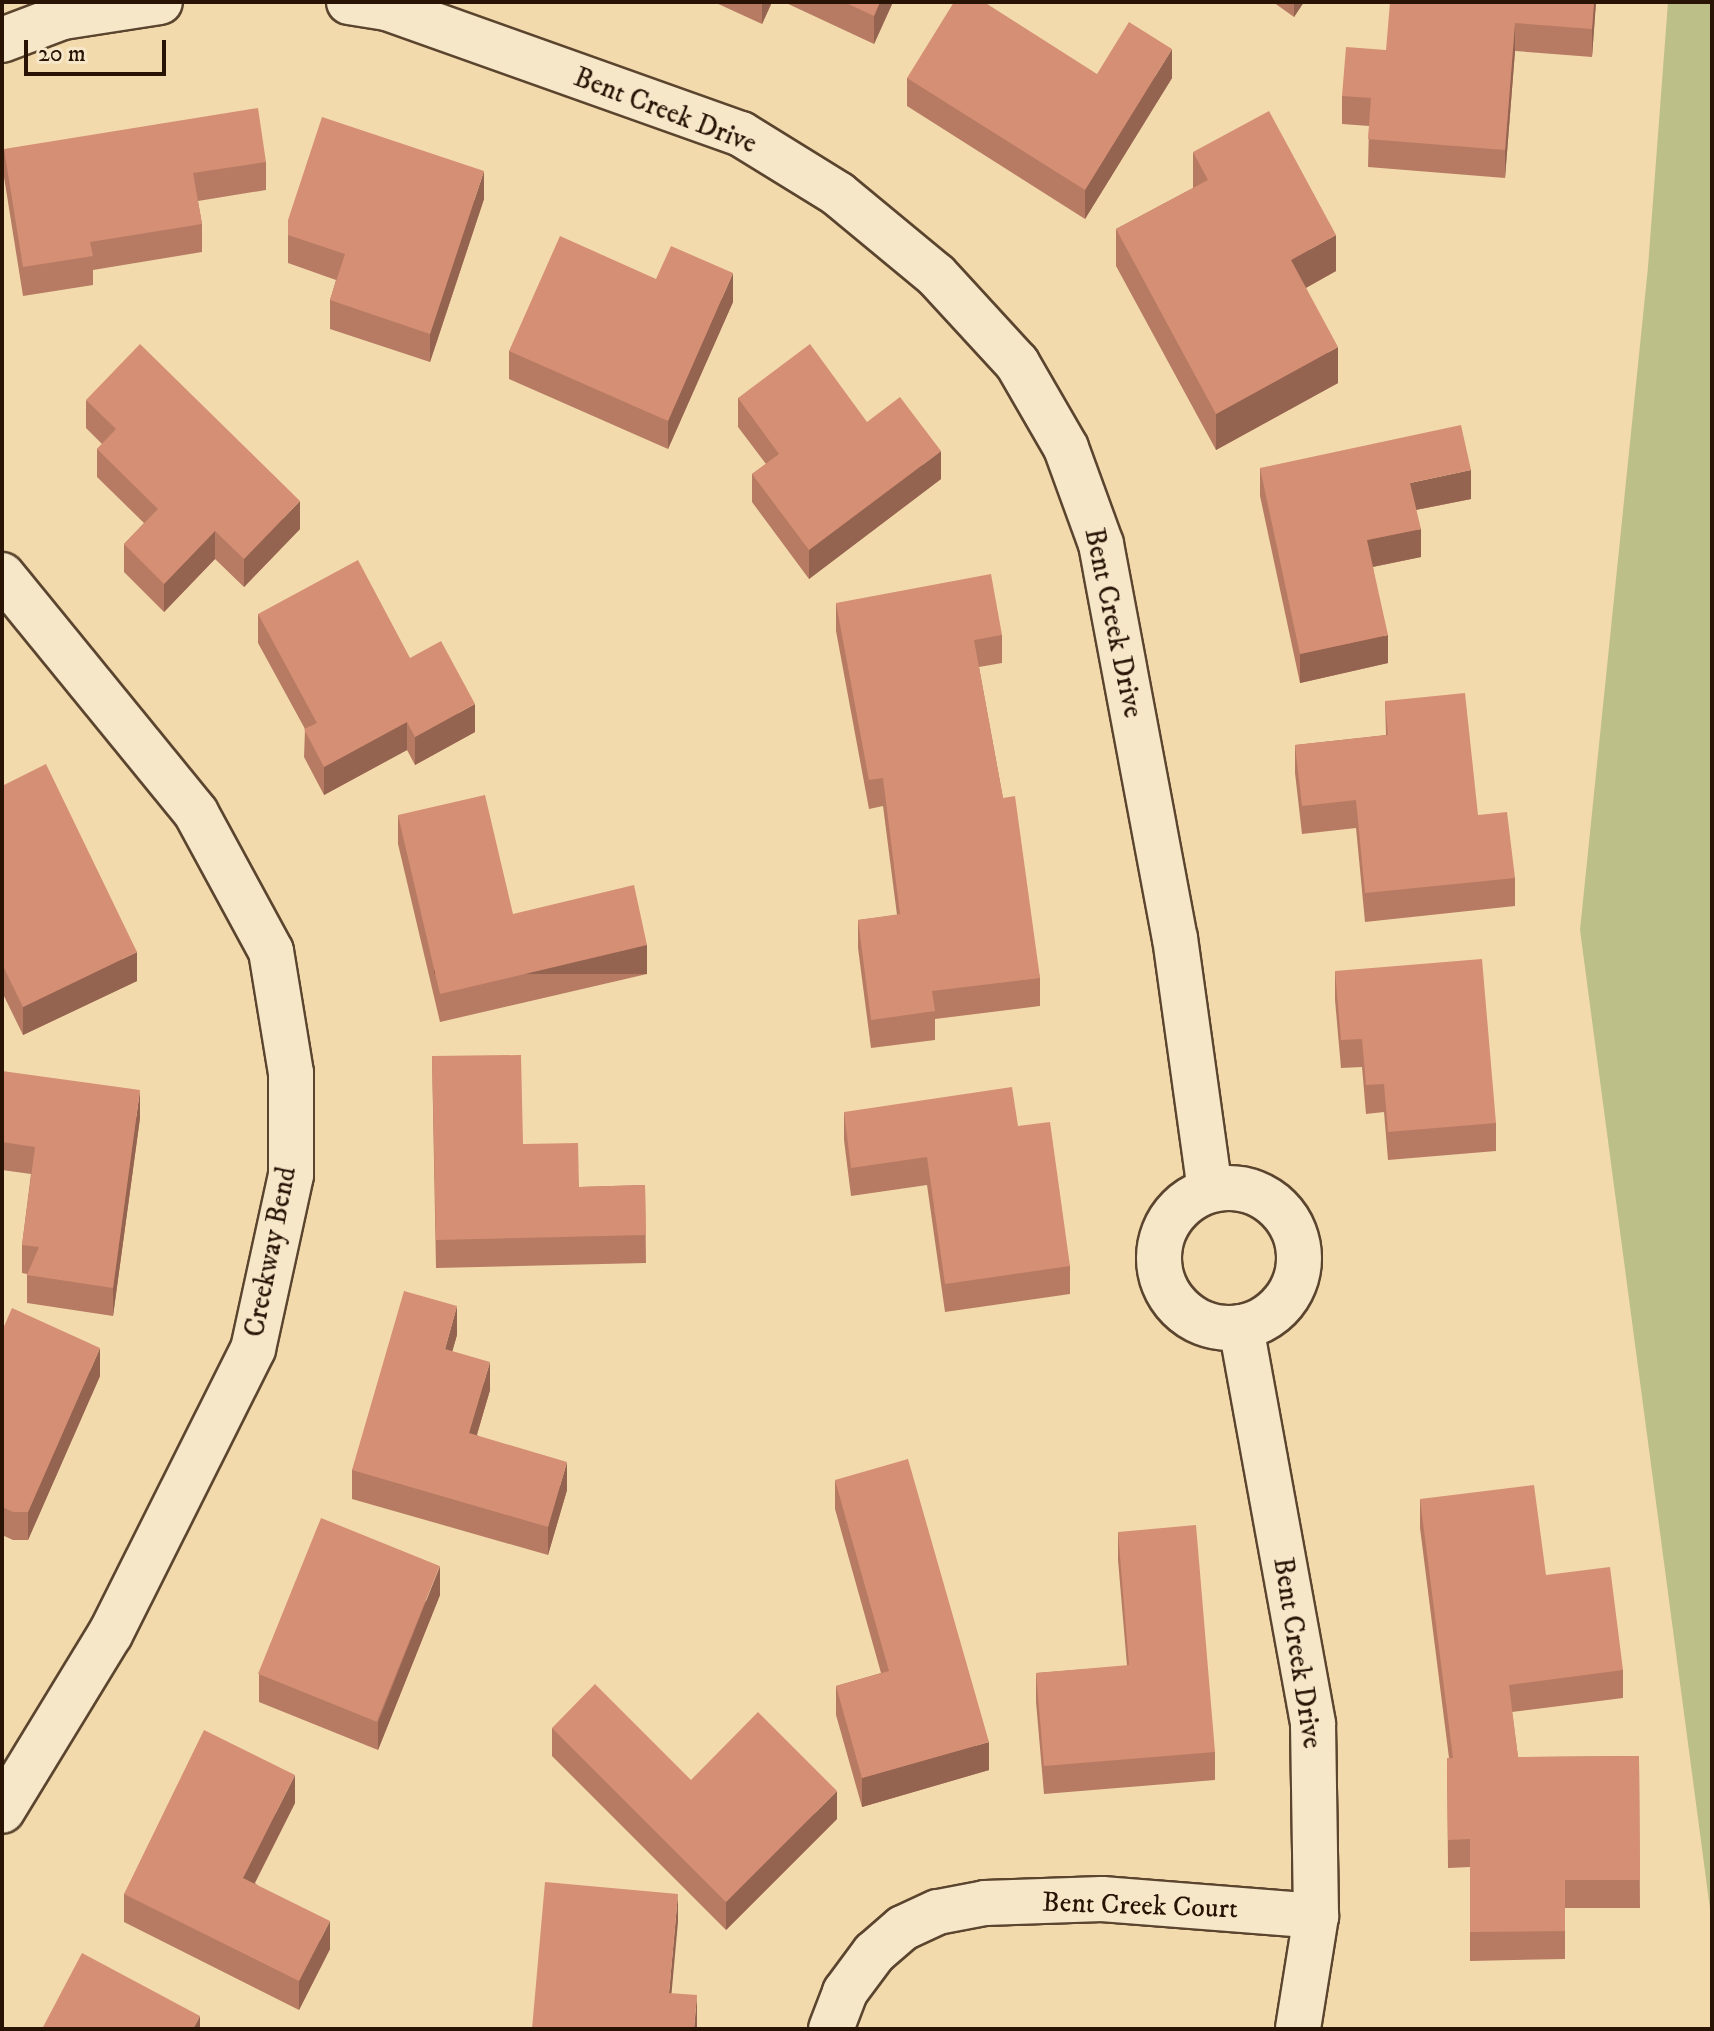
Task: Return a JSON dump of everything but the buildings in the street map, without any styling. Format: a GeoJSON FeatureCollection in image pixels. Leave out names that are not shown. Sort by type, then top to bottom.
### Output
{"type":"FeatureCollection","features":[{"type":"Feature","properties":{"kind":"street"},"geometry":{"type":"LineString","coordinates":[[2,40],[63,17],[160,2]]}},
{"type":"Feature","properties":{"kind":"street","name":"Bent Creek Drive"},"geometry":{"type":"LineString","coordinates":[[349,2],[387,8],[741,134],[838,194],[875,224],[936,275],[1017,363],[1066,448],[1101,544],[1175,938],[1210,1189]]}},
{"type":"Feature","properties":{"kind":"street","name":"Creekway Bend"},"geometry":{"type":"LineString","coordinates":[[2,575],[196,813],[271,951],[291,1073],[291,1175],[253,1349],[110,1634],[2,1811]]}},
{"type":"Feature","properties":{"kind":"street"},"geometry":{"type":"LineString","coordinates":[[1210,1189],[1251,1190],[1273,1202],[1298,1244],[1295,1282],[1283,1304],[1263,1319],[1241,1327],[1209,1326],[1187,1315],[1170,1298],[1160,1275],[1160,1240],[1170,1217],[1210,1189]]}},
{"type":"Feature","properties":{"kind":"street","name":"Bent Creek Drive"},"geometry":{"type":"LineString","coordinates":[[1241,1327],[1313,1724],[1316,1916],[1298,2029]]}},
{"type":"Feature","properties":{"kind":"street","name":"Bent Creek Court"},"geometry":{"type":"LineString","coordinates":[[831,2029],[845,1992],[874,1953],[903,1928],[938,1912],[985,1903],[1102,1899],[1316,1916]]}},
{"type":"Feature","properties":{"kind":"green space"},"geometry":{"type":"Polygon","coordinates":[[[1668,2],[1712,2],[1712,1924],[1580,930],[1648,267],[1668,2]]]}}]}
